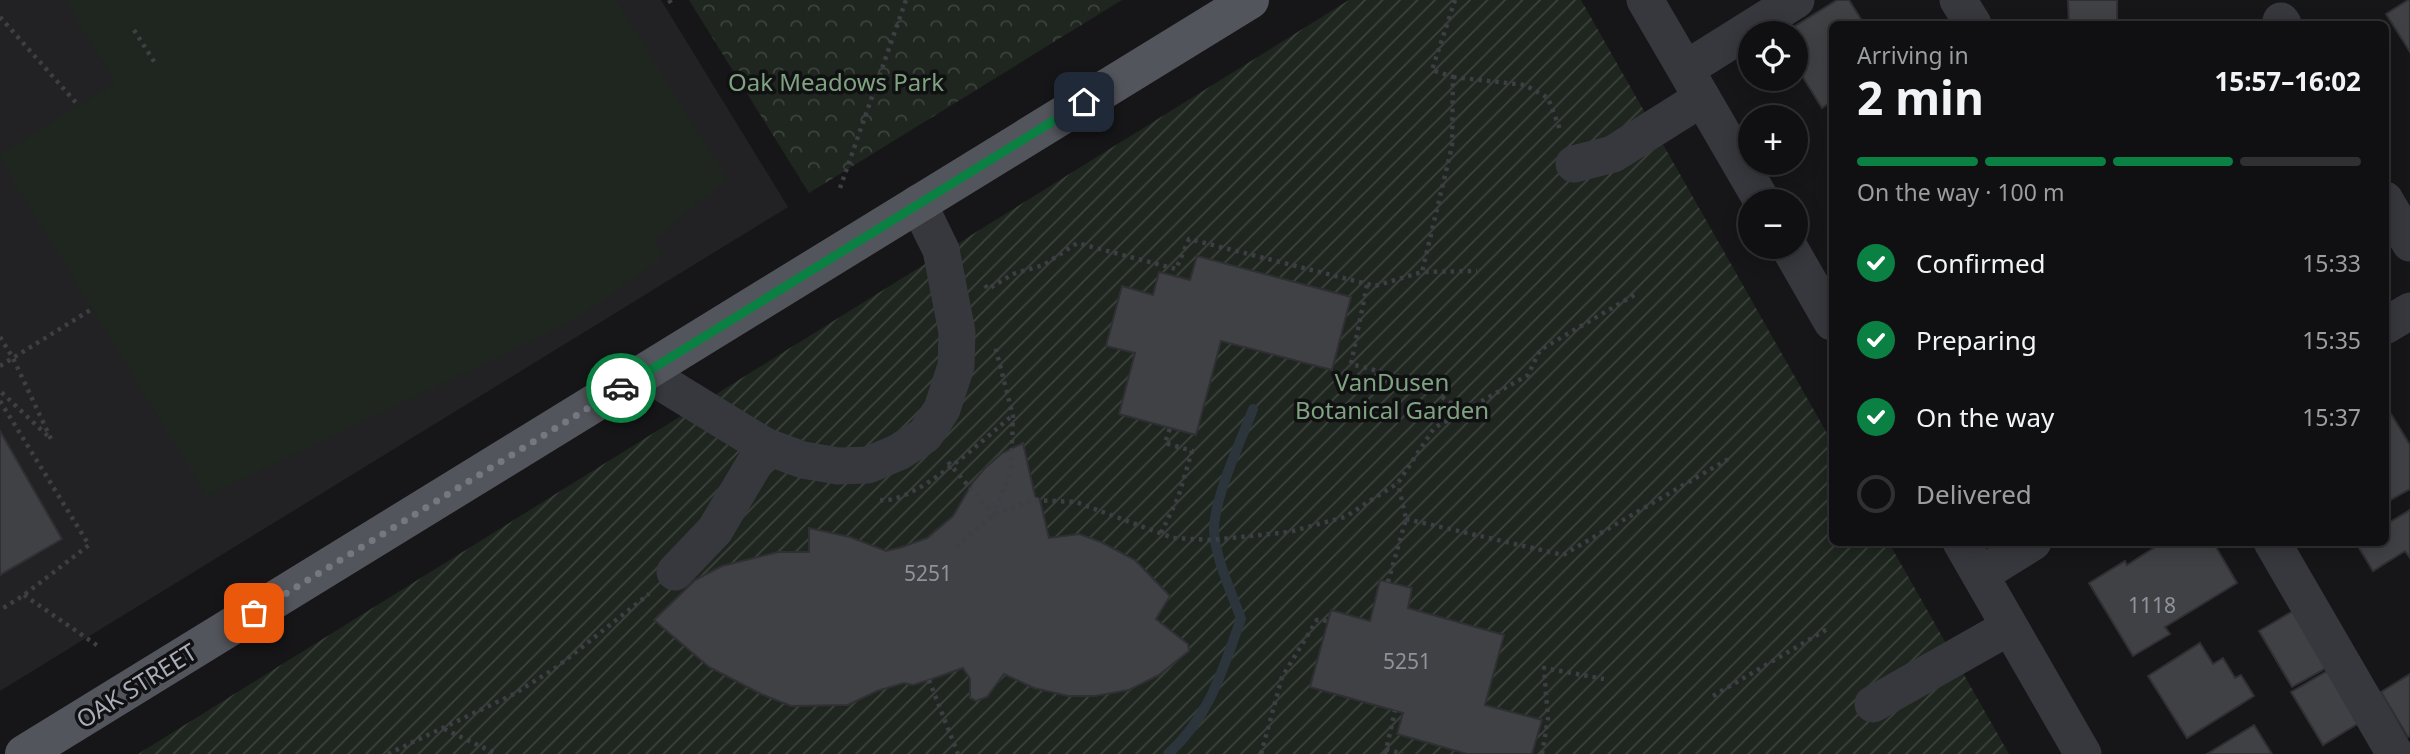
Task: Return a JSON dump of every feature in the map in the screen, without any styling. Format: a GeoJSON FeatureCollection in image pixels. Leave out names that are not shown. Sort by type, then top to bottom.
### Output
{"type":"FeatureCollection","features":[{"type":"Feature","properties":{"kind":"main road","name":"OAK STREET"},"geometry":{"type":"LineString","coordinates":[[24,754],[1250,0]]}},
{"type":"Feature","properties":{"kind":"street"},"geometry":{"type":"LineString","coordinates":[[1645,0],[1755,189]]}},
{"type":"Feature","properties":{"kind":"street"},"geometry":{"type":"LineString","coordinates":[[1574,164],[1613,153],[1796,0]]}},
{"type":"Feature","properties":{"kind":"street"},"geometry":{"type":"LineString","coordinates":[[1958,0],[1971,21]]}},
{"type":"Feature","properties":{"kind":"street"},"geometry":{"type":"LineString","coordinates":[[646,373],[765,446],[803,460],[838,466],[868,465],[899,452],[925,435],[942,409],[956,366],[957,332],[941,250],[918,204]]}},
{"type":"Feature","properties":{"kind":"street"},"geometry":{"type":"LineString","coordinates":[[2389,207],[2410,243]]}},
{"type":"Feature","properties":{"kind":"street"},"geometry":{"type":"LineString","coordinates":[[1796,259],[1829,317]]}},
{"type":"Feature","properties":{"kind":"street"},"geometry":{"type":"LineString","coordinates":[[2389,323],[2410,310]]}},
{"type":"Feature","properties":{"kind":"street"},"geometry":{"type":"LineString","coordinates":[[675,572],[715,530],[765,446]]}},
{"type":"Feature","properties":{"kind":"street"},"geometry":{"type":"LineString","coordinates":[[1963,546],[2083,754]]}},
{"type":"Feature","properties":{"kind":"street"},"geometry":{"type":"LineString","coordinates":[[1980,575],[2027,546]]}},
{"type":"Feature","properties":{"kind":"street"},"geometry":{"type":"LineString","coordinates":[[2275,546],[2395,754]]}},
{"type":"Feature","properties":{"kind":"street"},"geometry":{"type":"LineString","coordinates":[[1873,704],[2009,627]]}},
{"type":"Feature","properties":{"kind":"path"},"geometry":{"type":"LineString","coordinates":[[840,188],[906,0]]}},
{"type":"Feature","properties":{"kind":"path"},"geometry":{"type":"LineString","coordinates":[[1455,0],[1432,70],[1453,77],[1524,85],[1548,98],[1574,164]]}},
{"type":"Feature","properties":{"kind":"path"},"geometry":{"type":"LineString","coordinates":[[0,17],[79,106]]}},
{"type":"Feature","properties":{"kind":"path"},"geometry":{"type":"LineString","coordinates":[[134,30],[155,63]]}},
{"type":"Feature","properties":{"kind":"path"},"geometry":{"type":"LineString","coordinates":[[1422,272],[1452,146],[1453,77]]}},
{"type":"Feature","properties":{"kind":"path"},"geometry":{"type":"LineString","coordinates":[[988,289],[1013,274],[1044,265],[1077,243],[1176,269],[1189,239],[1375,286],[1422,272],[1477,271]]}},
{"type":"Feature","properties":{"kind":"path"},"geometry":{"type":"LineString","coordinates":[[981,280],[988,289],[989,301]]}},
{"type":"Feature","properties":{"kind":"path"},"geometry":{"type":"LineString","coordinates":[[1367,285],[1351,364],[1421,382],[1462,411]]}},
{"type":"Feature","properties":{"kind":"path"},"geometry":{"type":"LineString","coordinates":[[956,546],[993,515],[1032,500],[1076,502],[1173,538],[1211,540],[1253,537],[1289,532],[1345,517],[1398,483],[1434,428],[1528,375],[1540,350],[1636,294]]}},
{"type":"Feature","properties":{"kind":"path"},"geometry":{"type":"LineString","coordinates":[[0,366],[92,309]]}},
{"type":"Feature","properties":{"kind":"path"},"geometry":{"type":"LineString","coordinates":[[0,337],[13,358],[51,439],[0,391]]}},
{"type":"Feature","properties":{"kind":"path"},"geometry":{"type":"LineString","coordinates":[[993,515],[1011,470],[1013,416],[997,361],[994,337]]}},
{"type":"Feature","properties":{"kind":"path"},"geometry":{"type":"LineString","coordinates":[[0,401],[89,545],[0,610]]}},
{"type":"Feature","properties":{"kind":"path"},"geometry":{"type":"LineString","coordinates":[[1161,533],[1178,498],[1192,452],[1165,443],[1170,428]]}},
{"type":"Feature","properties":{"kind":"path"},"geometry":{"type":"LineString","coordinates":[[925,435],[993,515]]}},
{"type":"Feature","properties":{"kind":"path"},"geometry":{"type":"LineString","coordinates":[[1406,519],[1563,555],[1730,458]]}},
{"type":"Feature","properties":{"kind":"path"},"geometry":{"type":"LineString","coordinates":[[1388,582],[1406,519],[1398,483]]}},
{"type":"Feature","properties":{"kind":"path"},"geometry":{"type":"LineString","coordinates":[[388,754],[514,694],[557,667],[675,572]]}},
{"type":"Feature","properties":{"kind":"path"},"geometry":{"type":"LineString","coordinates":[[24,595],[98,646]]}},
{"type":"Feature","properties":{"kind":"path"},"geometry":{"type":"LineString","coordinates":[[1261,754],[1282,677],[1317,620],[1328,621]]}},
{"type":"Feature","properties":{"kind":"path"},"geometry":{"type":"LineString","coordinates":[[1713,696],[1829,628]]}},
{"type":"Feature","properties":{"kind":"path"},"geometry":{"type":"LineString","coordinates":[[1542,754],[1548,719],[1544,668],[1604,679]]}},
{"type":"Feature","properties":{"kind":"path"},"geometry":{"type":"LineString","coordinates":[[929,680],[958,754]]}},
{"type":"Feature","properties":{"kind":"path"},"geometry":{"type":"LineString","coordinates":[[1395,711],[1385,752],[1403,754]]}},
{"type":"Feature","properties":{"kind":"path"},"geometry":{"type":"LineString","coordinates":[[443,729],[497,754]]}},
{"type":"Feature","properties":{"kind":"shaded area"},"geometry":{"type":"Polygon","coordinates":[[[0,0],[661,0],[788,207],[0,691],[0,0]]]}},
{"type":"Feature","properties":{"kind":"green space"},"geometry":{"type":"Polygon","coordinates":[[[65,0],[616,0],[727,179],[655,239],[662,257],[587,312],[207,496],[0,158],[0,154],[116,83],[65,0]]]}},
{"type":"Feature","properties":{"kind":"green space","name":"Oak Meadows Park"},"geometry":{"type":"Polygon","coordinates":[[[689,0],[1122,0],[809,193],[689,0]]]}},
{"type":"Feature","properties":{"kind":"green space","name":"VanDusen Botanical Garden"},"geometry":{"type":"Polygon","coordinates":[[[1349,0],[1581,0],[1829,437],[1829,546],[1891,546],[2009,754],[138,754],[1349,0]]]}},
{"type":"Feature","properties":{"kind":"building"},"geometry":{"type":"Polygon","coordinates":[[[1837,0],[1849,0],[1862,21],[1829,21],[1829,103],[1822,108],[1808,85],[1808,21],[1803,21],[1837,0]]]}},
{"type":"Feature","properties":{"kind":"building"},"geometry":{"type":"Polygon","coordinates":[[[2068,0],[2117,0],[2117,21],[2069,21],[2068,0]]]}},
{"type":"Feature","properties":{"kind":"building"},"geometry":{"type":"Polygon","coordinates":[[[2410,0],[2410,52],[2386,14],[2410,0]]]}},
{"type":"Feature","properties":{"kind":"building"},"geometry":{"type":"Polygon","coordinates":[[[1197,256],[1351,297],[1332,370],[1221,341],[1196,435],[1119,414],[1135,353],[1106,346],[1122,286],[1153,295],[1159,272],[1190,280],[1197,256]]]}},
{"type":"Feature","properties":{"kind":"building"},"geometry":{"type":"Polygon","coordinates":[[[2389,411],[2410,445],[2410,489],[2389,501],[2389,411]]]}},
{"type":"Feature","properties":{"kind":"building"},"geometry":{"type":"Polygon","coordinates":[[[0,431],[62,539],[0,575],[0,431]]]}},
{"type":"Feature","properties":{"kind":"building"},"geometry":{"type":"Polygon","coordinates":[[[1023,443],[1035,496],[1040,500],[1049,538],[1079,534],[1101,542],[1135,560],[1170,596],[1156,619],[1188,644],[1189,651],[1159,675],[1129,690],[1095,696],[1068,696],[1034,688],[1004,674],[987,697],[976,701],[970,698],[970,679],[963,668],[913,685],[904,683],[877,691],[848,705],[791,706],[709,667],[654,620],[695,580],[722,566],[778,552],[809,552],[809,528],[850,537],[886,551],[927,538],[953,516],[984,469],[1002,453],[1023,443]]]}},
{"type":"Feature","properties":{"kind":"building"},"geometry":{"type":"Polygon","coordinates":[[[2410,510],[2410,558],[2405,551],[2373,571],[2358,546],[2389,546],[2389,523],[2410,510]]]}},
{"type":"Feature","properties":{"kind":"building"},"geometry":{"type":"Polygon","coordinates":[[[2157,546],[2215,546],[2237,583],[2165,627],[2170,634],[2133,656],[2089,583],[2125,561],[2127,565],[2157,546]]]}},
{"type":"Feature","properties":{"kind":"building"},"geometry":{"type":"Polygon","coordinates":[[[1380,580],[1412,588],[1408,608],[1504,635],[1485,705],[1542,720],[1532,754],[1467,754],[1397,734],[1403,713],[1310,687],[1331,610],[1370,621],[1380,580]]]}},
{"type":"Feature","properties":{"kind":"building"},"geometry":{"type":"Polygon","coordinates":[[[2293,611],[2326,668],[2292,687],[2259,631],[2293,611]]]}},
{"type":"Feature","properties":{"kind":"building"},"geometry":{"type":"Polygon","coordinates":[[[2200,643],[2213,664],[2223,658],[2235,678],[2241,675],[2254,696],[2187,738],[2148,676],[2200,643]]]}},
{"type":"Feature","properties":{"kind":"building"},"geometry":{"type":"Polygon","coordinates":[[[2327,671],[2359,723],[2323,745],[2291,692],[2327,671]]]}},
{"type":"Feature","properties":{"kind":"building"},"geometry":{"type":"Polygon","coordinates":[[[2410,674],[2410,736],[2408,737],[2381,692],[2410,674]]]}},
{"type":"Feature","properties":{"kind":"building"},"geometry":{"type":"Polygon","coordinates":[[[2254,725],[2272,754],[2207,754],[2254,725]]]}},
{"type":"Feature","properties":{"kind":"waterway"},"geometry":{"type":"LineString","coordinates":[[1168,754],[1205,708],[1221,675],[1241,619],[1220,561],[1214,526],[1224,483],[1253,409]]}},
{"type":"Feature","properties":{"kind":"way so far"},"geometry":{"type":"LineString","coordinates":[[254,613],[621,388]]}},
{"type":"Feature","properties":{"kind":"route"},"geometry":{"type":"LineString","coordinates":[[621,388],[1084,102]]}}]}
